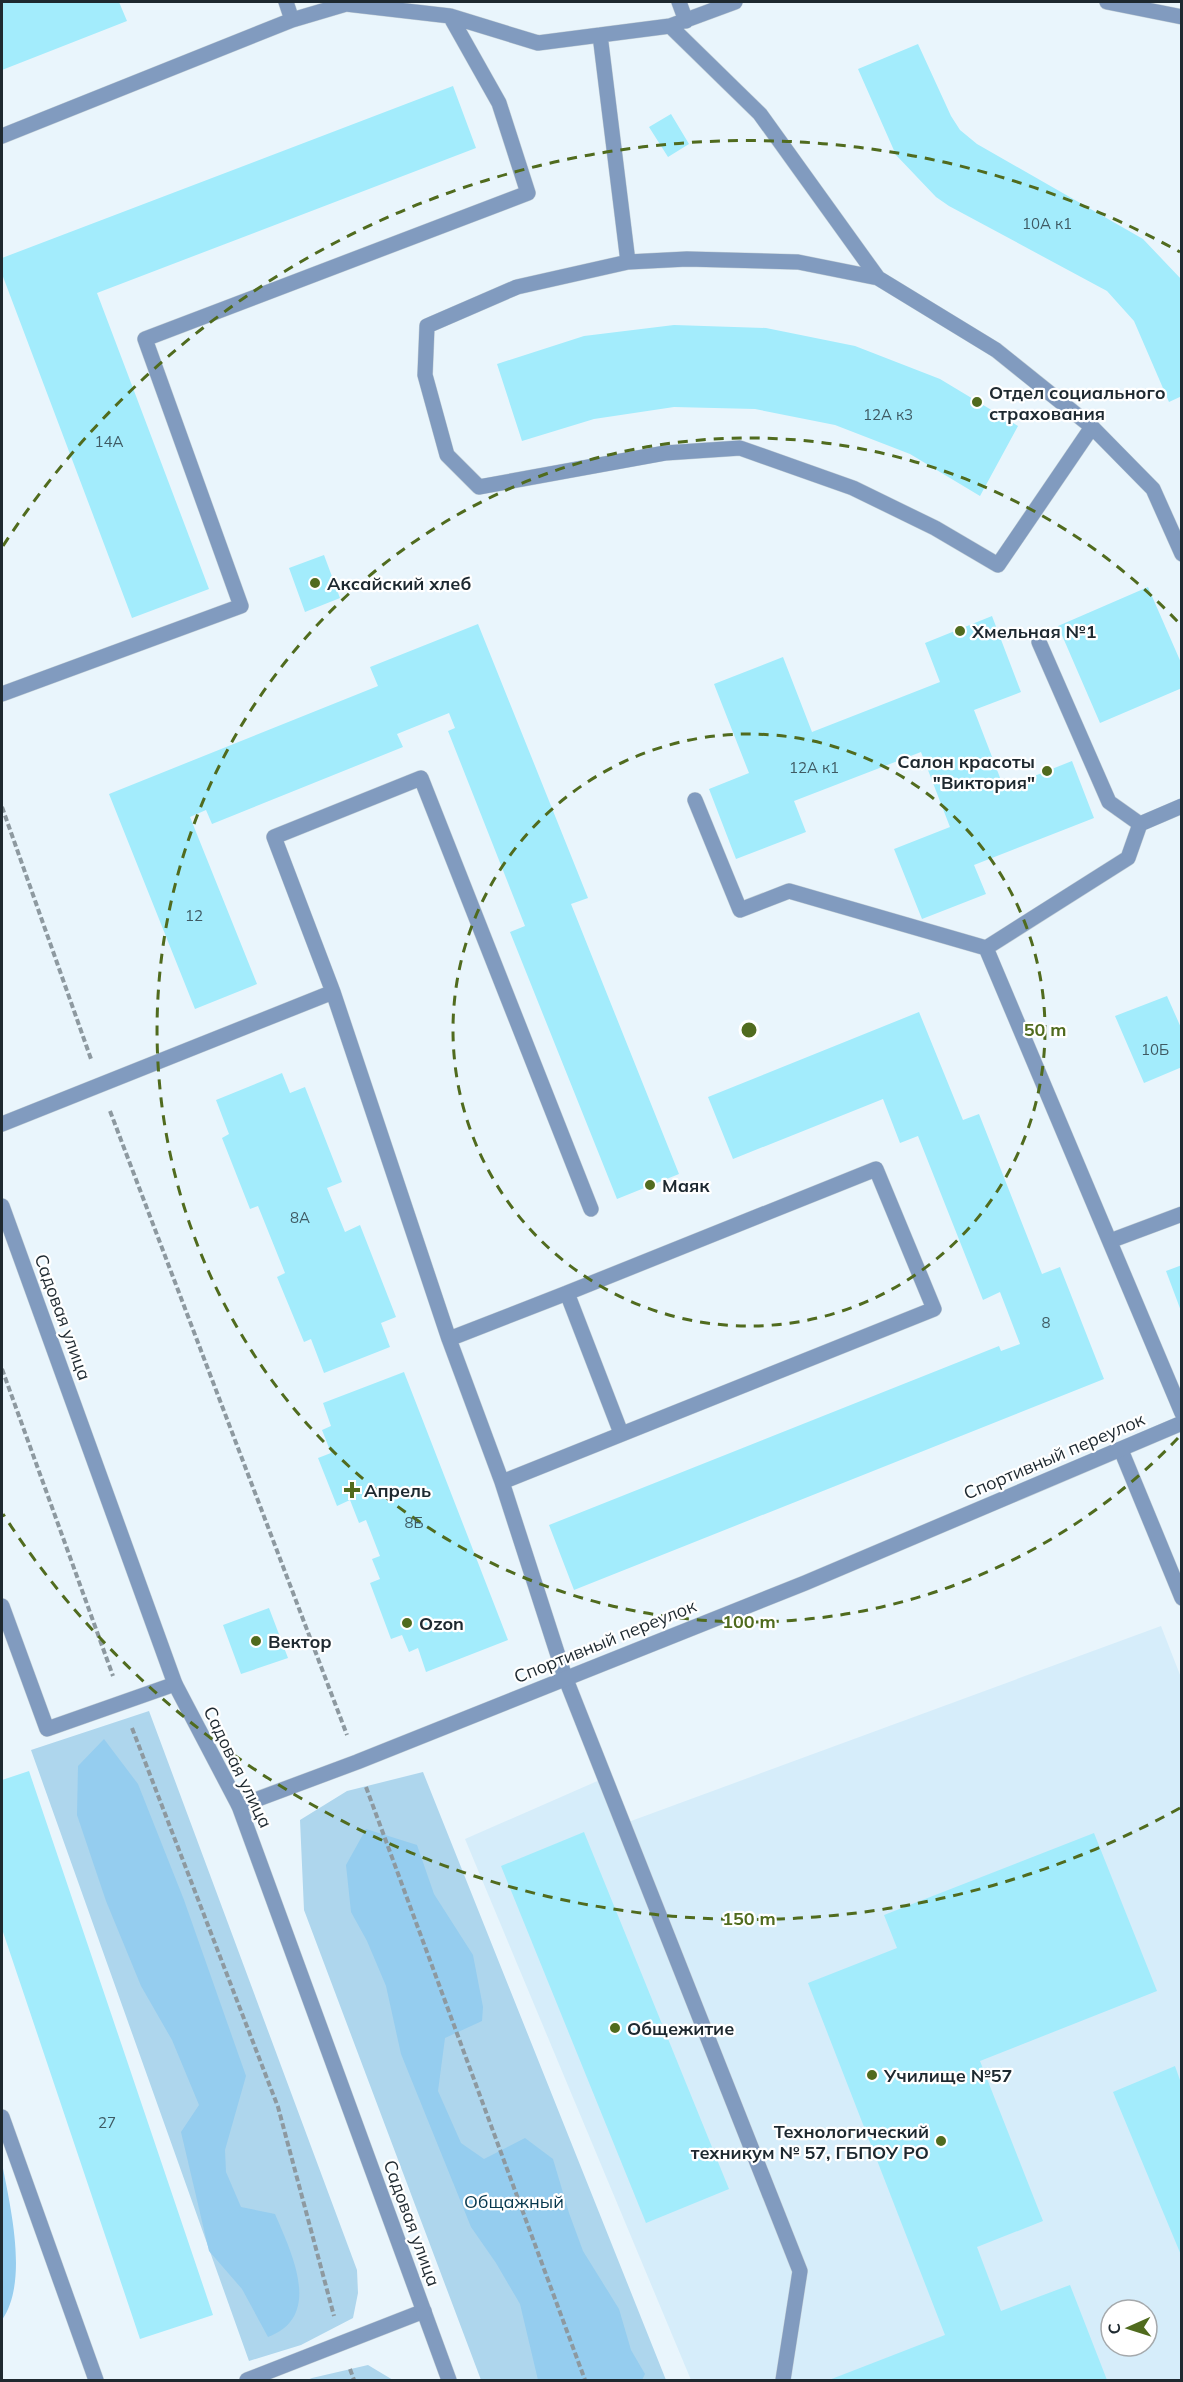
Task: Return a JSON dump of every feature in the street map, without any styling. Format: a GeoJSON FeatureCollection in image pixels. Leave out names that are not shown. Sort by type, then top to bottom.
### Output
{"type":"FeatureCollection","features":[{"type":"Feature","properties":{"kind":"street"},"geometry":{"type":"LineString","coordinates":[[286,2],[292,20]]}},
{"type":"Feature","properties":{"kind":"street"},"geometry":{"type":"LineString","coordinates":[[679,2],[686,21]]}},
{"type":"Feature","properties":{"kind":"street"},"geometry":{"type":"LineString","coordinates":[[2,136],[292,20],[349,3],[450,16],[538,44],[670,26],[735,2]]}},
{"type":"Feature","properties":{"kind":"street"},"geometry":{"type":"LineString","coordinates":[[1107,2],[1182,17]]}},
{"type":"Feature","properties":{"kind":"street"},"geometry":{"type":"LineString","coordinates":[[2,694],[241,606],[146,339],[528,193],[499,103],[450,16]]}},
{"type":"Feature","properties":{"kind":"street"},"geometry":{"type":"LineString","coordinates":[[670,26],[760,114],[878,278]]}},
{"type":"Feature","properties":{"kind":"street"},"geometry":{"type":"LineString","coordinates":[[600,35],[628,262]]}},
{"type":"Feature","properties":{"kind":"street"},"geometry":{"type":"LineString","coordinates":[[1092,427],[998,565],[935,528],[853,489],[740,448],[665,453],[479,487],[447,455],[425,375],[427,326],[517,287],[628,262],[687,259],[798,262],[878,278],[996,350],[1092,427],[1153,489],[1182,554]]}},
{"type":"Feature","properties":{"kind":"street"},"geometry":{"type":"LineString","coordinates":[[1039,642],[1109,802],[1140,824]]}},
{"type":"Feature","properties":{"kind":"street"},"geometry":{"type":"LineString","coordinates":[[591,1209],[421,778],[274,837],[333,992],[448,1339],[501,1482],[565,1677],[800,2271],[783,2380]]}},
{"type":"Feature","properties":{"kind":"street"},"geometry":{"type":"LineString","coordinates":[[695,800],[740,910],[789,891],[986,948],[1128,858],[1140,824],[1182,806]]}},
{"type":"Feature","properties":{"kind":"street"},"geometry":{"type":"LineString","coordinates":[[986,948],[1182,1413]]}},
{"type":"Feature","properties":{"kind":"street"},"geometry":{"type":"LineString","coordinates":[[2,1124],[333,992]]}},
{"type":"Feature","properties":{"kind":"street"},"geometry":{"type":"LineString","coordinates":[[448,1339],[876,1169],[934,1308],[501,1482]]}},
{"type":"Feature","properties":{"kind":"street","name":"Садовая улица"},"geometry":{"type":"LineString","coordinates":[[2,1206],[175,1684],[239,1806],[449,2380]]}},
{"type":"Feature","properties":{"kind":"street"},"geometry":{"type":"LineString","coordinates":[[1110,1241],[1182,1214]]}},
{"type":"Feature","properties":{"kind":"street"},"geometry":{"type":"LineString","coordinates":[[567,1293],[621,1433]]}},
{"type":"Feature","properties":{"kind":"street","name":"Спортивный переулок"},"geometry":{"type":"LineString","coordinates":[[239,1806],[357,1762],[805,1583],[1182,1423]]}},
{"type":"Feature","properties":{"kind":"street"},"geometry":{"type":"LineString","coordinates":[[1120,1450],[1182,1598]]}},
{"type":"Feature","properties":{"kind":"street"},"geometry":{"type":"LineString","coordinates":[[2,1606],[47,1729],[175,1684]]}},
{"type":"Feature","properties":{"kind":"street"},"geometry":{"type":"LineString","coordinates":[[2,2117],[96,2380]]}},
{"type":"Feature","properties":{"kind":"street"},"geometry":{"type":"LineString","coordinates":[[247,2380],[424,2311]]}},
{"type":"Feature","properties":{"kind":"path"},"geometry":{"type":"LineString","coordinates":[[2,807],[100,1085],[357,1762],[585,2380]]}},
{"type":"Feature","properties":{"kind":"path"},"geometry":{"type":"LineString","coordinates":[[2,1369],[123,1703],[278,2107],[341,2343],[354,2380]]}},
{"type":"Feature","properties":{"kind":"shaded area","name":"Училище №57"},"geometry":{"type":"Polygon","coordinates":[[[1161,1626],[1182,1680],[1181,2380],[691,2380],[465,1839],[602,1779],[623,1824],[1161,1626]]]}},
{"type":"Feature","properties":{"kind":"green space"},"geometry":{"type":"Polygon","coordinates":[[[149,1711],[357,2270],[358,2293],[353,2318],[301,2345],[249,2361],[31,1750],[149,1711]]]}},
{"type":"Feature","properties":{"kind":"green space"},"geometry":{"type":"Polygon","coordinates":[[[104,1739],[138,1784],[184,1900],[246,2076],[225,2150],[226,2172],[241,2207],[275,2214],[289,2246],[299,2282],[299,2299],[295,2314],[285,2327],[268,2337],[242,2289],[209,2251],[181,2132],[199,2105],[172,2040],[141,1986],[106,1901],[77,1815],[78,1766],[104,1739]]]}},
{"type":"Feature","properties":{"kind":"green space"},"geometry":{"type":"Polygon","coordinates":[[[423,1772],[666,2380],[481,2380],[304,1910],[300,1820],[347,1791],[423,1772]]]}},
{"type":"Feature","properties":{"kind":"green space","name":"Общажный"},"geometry":{"type":"Polygon","coordinates":[[[366,1829],[417,1845],[434,1894],[473,1955],[483,2007],[482,2021],[445,2038],[438,2091],[461,2143],[484,2159],[525,2138],[553,2159],[583,2251],[619,2309],[631,2350],[645,2374],[642,2380],[538,2380],[520,2304],[471,2227],[401,2054],[386,1986],[367,1941],[351,1912],[346,1865],[366,1829]]]}},
{"type":"Feature","properties":{"kind":"green space"},"geometry":{"type":"Polygon","coordinates":[[[2,2163],[13,2221],[16,2265],[15,2285],[10,2304],[2,2320],[2,2163]]]}},
{"type":"Feature","properties":{"kind":"green space"},"geometry":{"type":"Polygon","coordinates":[[[368,2365],[393,2380],[307,2380],[312,2378],[368,2365]]]}},
{"type":"Feature","properties":{"kind":"building"},"geometry":{"type":"Polygon","coordinates":[[[2,2],[119,2],[127,21],[2,70],[2,2]]]}},
{"type":"Feature","properties":{"kind":"building"},"geometry":{"type":"Polygon","coordinates":[[[918,44],[951,116],[960,130],[977,144],[1143,239],[1181,279],[1182,396],[1169,402],[1134,321],[1107,291],[949,206],[936,197],[896,155],[858,69],[918,44]]]}},
{"type":"Feature","properties":{"kind":"building"},"geometry":{"type":"Polygon","coordinates":[[[453,86],[476,148],[97,293],[209,589],[132,618],[2,274],[2,258],[453,86]]]}},
{"type":"Feature","properties":{"kind":"building"},"geometry":{"type":"Polygon","coordinates":[[[671,114],[689,144],[668,157],[649,127],[671,114]]]}},
{"type":"Feature","properties":{"kind":"building"},"geometry":{"type":"Polygon","coordinates":[[[674,325],[766,328],[855,346],[940,379],[1018,426],[980,496],[910,454],[835,425],[755,409],[674,407],[594,419],[522,441],[497,364],[584,336],[674,325]]]}},
{"type":"Feature","properties":{"kind":"building","name":"Аксайский хлеб"},"geometry":{"type":"Polygon","coordinates":[[[324,555],[340,598],[305,612],[289,568],[324,555]]]}},
{"type":"Feature","properties":{"kind":"building"},"geometry":{"type":"Polygon","coordinates":[[[1148,587],[1182,665],[1182,688],[1100,723],[1058,626],[1148,587]]]}},
{"type":"Feature","properties":{"kind":"building"},"geometry":{"type":"Polygon","coordinates":[[[992,616],[1021,692],[974,710],[1004,788],[1072,761],[1094,818],[974,865],[986,894],[922,919],[894,849],[950,827],[921,752],[794,801],[806,832],[736,859],[709,789],[749,773],[714,684],[783,657],[812,732],[940,682],[925,643],[992,616]]]}},
{"type":"Feature","properties":{"kind":"building"},"geometry":{"type":"Polygon","coordinates":[[[478,624],[588,898],[571,904],[679,1174],[617,1199],[510,932],[525,926],[448,731],[455,728],[449,713],[397,734],[403,747],[212,824],[206,810],[190,817],[257,984],[195,1009],[109,794],[378,686],[370,667],[478,624]]]}},
{"type":"Feature","properties":{"kind":"building"},"geometry":{"type":"Polygon","coordinates":[[[1167,996],[1182,1030],[1182,1067],[1144,1083],[1115,1016],[1167,996]]]}},
{"type":"Feature","properties":{"kind":"building"},"geometry":{"type":"Polygon","coordinates":[[[919,1012],[963,1120],[979,1114],[1042,1274],[1060,1267],[1104,1379],[574,1590],[549,1525],[999,1346],[1001,1351],[1020,1344],[1000,1292],[983,1300],[918,1136],[900,1143],[883,1099],[733,1159],[708,1097],[919,1012]]]}},
{"type":"Feature","properties":{"kind":"building"},"geometry":{"type":"Polygon","coordinates":[[[282,1073],[290,1093],[305,1087],[342,1182],[327,1188],[345,1232],[360,1225],[396,1317],[381,1323],[390,1347],[324,1373],[311,1339],[304,1342],[277,1277],[285,1273],[258,1206],[250,1209],[222,1138],[229,1134],[216,1100],[282,1073]]]}},
{"type":"Feature","properties":{"kind":"building"},"geometry":{"type":"Polygon","coordinates":[[[1182,1265],[1182,1311],[1181,1311],[1166,1271],[1182,1265]]]}},
{"type":"Feature","properties":{"kind":"building"},"geometry":{"type":"Polygon","coordinates":[[[404,1372],[508,1640],[426,1672],[418,1648],[409,1652],[402,1635],[391,1639],[370,1583],[380,1579],[372,1559],[380,1556],[366,1520],[359,1523],[350,1500],[337,1506],[318,1458],[331,1453],[322,1430],[331,1426],[323,1403],[404,1372]]]}},
{"type":"Feature","properties":{"kind":"building","name":"Вектор"},"geometry":{"type":"Polygon","coordinates":[[[269,1608],[288,1658],[241,1674],[223,1625],[269,1608]]]}},
{"type":"Feature","properties":{"kind":"building"},"geometry":{"type":"Polygon","coordinates":[[[29,1771],[213,2315],[140,2339],[2,1929],[2,1780],[29,1771]]]}},
{"type":"Feature","properties":{"kind":"building","name":"Общежитие"},"geometry":{"type":"Polygon","coordinates":[[[584,1832],[729,2189],[646,2223],[501,1866],[584,1832]]]}},
{"type":"Feature","properties":{"kind":"building","name":"Технологический техникум № 57, ГБПОУ РО"},"geometry":{"type":"Polygon","coordinates":[[[1094,1833],[1157,1991],[980,2061],[1043,2221],[977,2247],[1001,2311],[1070,2285],[1107,2380],[829,2380],[945,2335],[808,1983],[897,1948],[884,1915],[1094,1833]]]}},
{"type":"Feature","properties":{"kind":"building"},"geometry":{"type":"Polygon","coordinates":[[[1175,2066],[1181,2083],[1181,2255],[1113,2092],[1175,2066]]]}},
{"type":"Feature","properties":{"kind":"place","name":"Отдел социального страхования"},"geometry":{"type":"Point","coordinates":[977,402]}},
{"type":"Feature","properties":{"kind":"place","name":"Аксайский хлеб"},"geometry":{"type":"Point","coordinates":[315,583]}},
{"type":"Feature","properties":{"kind":"place","name":"Хмельная №1"},"geometry":{"type":"Point","coordinates":[960,631]}},
{"type":"Feature","properties":{"kind":"place","name":"Салон красоты \"Виктория\""},"geometry":{"type":"Point","coordinates":[1047,771]}},
{"type":"Feature","properties":{"kind":"place","name":"Маяк"},"geometry":{"type":"Point","coordinates":[650,1185]}},
{"type":"Feature","properties":{"kind":"place","name":"Апрель"},"geometry":{"type":"Point","coordinates":[352,1490]}},
{"type":"Feature","properties":{"kind":"place","name":"Ozon"},"geometry":{"type":"Point","coordinates":[407,1623]}},
{"type":"Feature","properties":{"kind":"place","name":"Вектор"},"geometry":{"type":"Point","coordinates":[256,1641]}},
{"type":"Feature","properties":{"kind":"place","name":"Общежитие"},"geometry":{"type":"Point","coordinates":[615,2028]}},
{"type":"Feature","properties":{"kind":"place","name":"Училище №57"},"geometry":{"type":"Point","coordinates":[872,2075]}},
{"type":"Feature","properties":{"kind":"place","name":"Технологический техникум № 57, ГБПОУ РО"},"geometry":{"type":"Point","coordinates":[941,2141]}}]}
